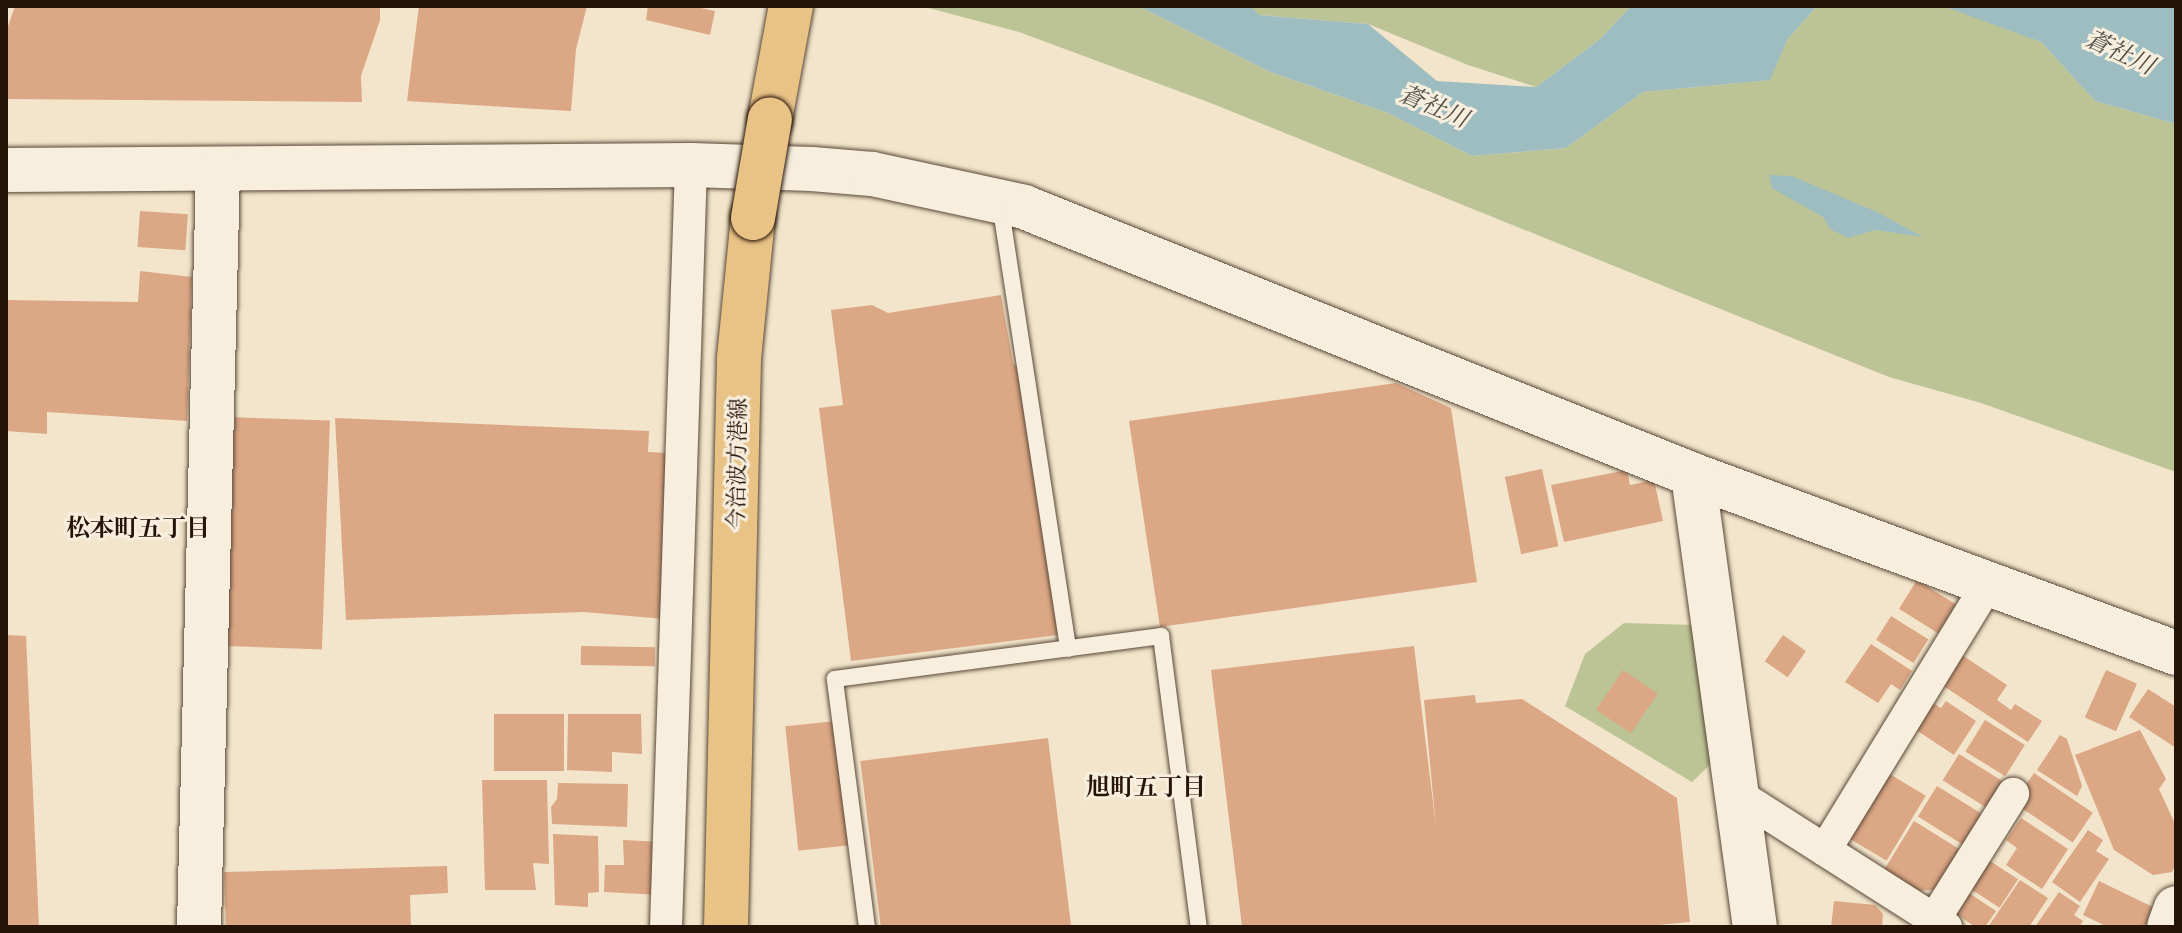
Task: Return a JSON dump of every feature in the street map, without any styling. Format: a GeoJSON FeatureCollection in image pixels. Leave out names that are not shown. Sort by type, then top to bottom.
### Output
{"type":"FeatureCollection","features":[{"type":"Feature","properties":{"kind":"main road","name":"今治波方港線"},"geometry":{"type":"LineString","coordinates":[[726,927],[739,358],[753,218],[791,6]]}},
{"type":"Feature","properties":{"kind":"street"},"geometry":{"type":"LineString","coordinates":[[666,927],[691,165]]}},
{"type":"Feature","properties":{"kind":"street"},"geometry":{"type":"LineString","coordinates":[[6,170],[691,165],[872,174],[1024,207],[1693,475],[2176,653]]}},
{"type":"Feature","properties":{"kind":"street"},"geometry":{"type":"LineString","coordinates":[[199,927],[218,170]]}},
{"type":"Feature","properties":{"kind":"street"},"geometry":{"type":"LineString","coordinates":[[1693,475],[1755,927]]}},
{"type":"Feature","properties":{"kind":"street"},"geometry":{"type":"LineString","coordinates":[[1825,850],[1988,584]]}},
{"type":"Feature","properties":{"kind":"street"},"geometry":{"type":"LineString","coordinates":[[1737,794],[1940,923],[2013,794]]}},
{"type":"Feature","properties":{"kind":"street"},"geometry":{"type":"LineString","coordinates":[[2169,927],[2176,908]]}},
{"type":"Feature","properties":{"kind":"lane"},"geometry":{"type":"LineString","coordinates":[[1000,202],[1068,649]]}},
{"type":"Feature","properties":{"kind":"lane"},"geometry":{"type":"LineString","coordinates":[[867,927],[835,679],[1161,636],[1199,927]]}},
{"type":"Feature","properties":{"kind":"green space"},"geometry":{"type":"Polygon","coordinates":[[[921,6],[1138,6],[1270,72],[1388,113],[1472,156],[1566,148],[1643,92],[1769,80],[1787,40],[1817,6],[1943,6],[1961,11],[2041,42],[2095,101],[2176,124],[2176,472],[1981,403],[1889,377],[1208,102],[1019,32],[921,6]]]}},
{"type":"Feature","properties":{"kind":"green space"},"geometry":{"type":"Polygon","coordinates":[[[1251,6],[1631,6],[1600,39],[1536,87],[1468,65],[1368,24],[1259,15],[1251,6]]]}},
{"type":"Feature","properties":{"kind":"green space"},"geometry":{"type":"Polygon","coordinates":[[[1624,623],[1693,625],[1717,758],[1692,782],[1565,706],[1585,654],[1624,623]]]}},
{"type":"Feature","properties":{"kind":"water","name":"蒼社川"},"geometry":{"type":"Polygon","coordinates":[[[1138,6],[1251,6],[1259,15],[1368,24],[1437,81],[1536,87],[1600,39],[1631,6],[1817,6],[1787,40],[1770,80],[1643,92],[1566,148],[1472,156],[1388,113],[1270,72],[1138,6]]]}},
{"type":"Feature","properties":{"kind":"water","name":"蒼社川"},"geometry":{"type":"Polygon","coordinates":[[[1943,6],[2176,6],[2176,124],[2095,101],[2041,42],[1943,6]]]}},
{"type":"Feature","properties":{"kind":"water"},"geometry":{"type":"Polygon","coordinates":[[[1769,175],[1792,176],[1877,212],[1923,237],[1875,230],[1848,238],[1830,229],[1823,217],[1772,188],[1769,175]]]}},
{"type":"Feature","properties":{"kind":"building"},"geometry":{"type":"Polygon","coordinates":[[[15,6],[380,6],[380,20],[361,76],[362,102],[6,99],[6,32],[15,6]]]}},
{"type":"Feature","properties":{"kind":"building"},"geometry":{"type":"Polygon","coordinates":[[[419,6],[587,6],[576,49],[571,111],[407,101],[419,6]]]}},
{"type":"Feature","properties":{"kind":"building"},"geometry":{"type":"Polygon","coordinates":[[[648,6],[692,6],[715,11],[710,35],[646,20],[648,6]]]}},
{"type":"Feature","properties":{"kind":"building"},"geometry":{"type":"Polygon","coordinates":[[[140,211],[188,214],[185,250],[137,247],[140,211]]]}},
{"type":"Feature","properties":{"kind":"building"},"geometry":{"type":"Polygon","coordinates":[[[140,271],[192,277],[187,421],[47,412],[47,434],[6,431],[6,300],[138,302],[140,271]]]}},
{"type":"Feature","properties":{"kind":"building"},"geometry":{"type":"Polygon","coordinates":[[[1001,295],[1013,363],[1025,377],[1058,635],[851,661],[819,408],[843,405],[831,310],[872,305],[888,313],[1001,295]]]}},
{"type":"Feature","properties":{"kind":"building"},"geometry":{"type":"Polygon","coordinates":[[[1396,383],[1451,408],[1477,582],[1160,627],[1129,421],[1396,383]]]}},
{"type":"Feature","properties":{"kind":"building"},"geometry":{"type":"Polygon","coordinates":[[[228,417],[330,421],[322,649],[220,646],[228,417]]]}},
{"type":"Feature","properties":{"kind":"building"},"geometry":{"type":"Polygon","coordinates":[[[335,418],[649,431],[648,452],[669,453],[664,619],[584,612],[346,620],[335,418]]]}},
{"type":"Feature","properties":{"kind":"building"},"geometry":{"type":"Polygon","coordinates":[[[1542,469],[1558,546],[1521,554],[1505,477],[1542,469]]]}},
{"type":"Feature","properties":{"kind":"building"},"geometry":{"type":"Polygon","coordinates":[[[1627,470],[1630,485],[1654,480],[1663,521],[1564,542],[1551,485],[1627,470]]]}},
{"type":"Feature","properties":{"kind":"building"},"geometry":{"type":"Polygon","coordinates":[[[1917,580],[1956,604],[1938,633],[1899,609],[1917,580]]]}},
{"type":"Feature","properties":{"kind":"building"},"geometry":{"type":"Polygon","coordinates":[[[1891,616],[1928,639],[1913,663],[1876,640],[1891,616]]]}},
{"type":"Feature","properties":{"kind":"building"},"geometry":{"type":"Polygon","coordinates":[[[6,635],[26,636],[39,927],[6,927],[6,635]]]}},
{"type":"Feature","properties":{"kind":"building"},"geometry":{"type":"Polygon","coordinates":[[[1783,635],[1806,651],[1788,677],[1765,661],[1783,635]]]}},
{"type":"Feature","properties":{"kind":"building"},"geometry":{"type":"Polygon","coordinates":[[[1871,644],[1912,671],[1900,690],[1891,684],[1878,703],[1845,682],[1871,644]]]}},
{"type":"Feature","properties":{"kind":"building"},"geometry":{"type":"Polygon","coordinates":[[[581,646],[655,647],[655,666],[581,665],[581,646]]]}},
{"type":"Feature","properties":{"kind":"building"},"geometry":{"type":"Polygon","coordinates":[[[1414,646],[1436,827],[1424,700],[1475,695],[1476,703],[1522,699],[1677,798],[1690,922],[1637,927],[1242,927],[1211,670],[1414,646]]]}},
{"type":"Feature","properties":{"kind":"building"},"geometry":{"type":"Polygon","coordinates":[[[1962,655],[2007,685],[1997,700],[2011,710],[2015,704],[2042,721],[2028,742],[1942,685],[1962,655]]]}},
{"type":"Feature","properties":{"kind":"building"},"geometry":{"type":"Polygon","coordinates":[[[1623,670],[1658,693],[1631,733],[1596,710],[1623,670]]]}},
{"type":"Feature","properties":{"kind":"building"},"geometry":{"type":"Polygon","coordinates":[[[2106,670],[2137,684],[2116,731],[2085,718],[2106,670]]]}},
{"type":"Feature","properties":{"kind":"building"},"geometry":{"type":"Polygon","coordinates":[[[2148,689],[2176,707],[2176,748],[2129,717],[2148,689]]]}},
{"type":"Feature","properties":{"kind":"building"},"geometry":{"type":"Polygon","coordinates":[[[1946,701],[1976,721],[1954,755],[1916,730],[1933,703],[1941,708],[1946,701]]]}},
{"type":"Feature","properties":{"kind":"building"},"geometry":{"type":"Polygon","coordinates":[[[494,714],[564,714],[564,771],[494,771],[494,714]]]}},
{"type":"Feature","properties":{"kind":"building"},"geometry":{"type":"Polygon","coordinates":[[[568,714],[641,714],[642,754],[612,752],[612,772],[567,770],[568,714]]]}},
{"type":"Feature","properties":{"kind":"building"},"geometry":{"type":"Polygon","coordinates":[[[1985,720],[2025,745],[2005,776],[1965,751],[1985,720]]]}},
{"type":"Feature","properties":{"kind":"building"},"geometry":{"type":"Polygon","coordinates":[[[836,721],[849,845],[798,851],[785,726],[836,721]]]}},
{"type":"Feature","properties":{"kind":"building"},"geometry":{"type":"Polygon","coordinates":[[[2140,730],[2166,779],[2159,789],[2176,826],[2176,863],[2172,872],[2153,875],[2114,850],[2075,755],[2140,730]]]}},
{"type":"Feature","properties":{"kind":"building"},"geometry":{"type":"Polygon","coordinates":[[[2060,735],[2067,739],[2082,786],[2077,796],[2037,770],[2060,735]]]}},
{"type":"Feature","properties":{"kind":"building"},"geometry":{"type":"Polygon","coordinates":[[[1048,738],[1071,927],[881,927],[860,761],[1048,738]]]}},
{"type":"Feature","properties":{"kind":"building"},"geometry":{"type":"Polygon","coordinates":[[[1959,754],[2002,781],[1986,807],[1943,780],[1959,754]]]}},
{"type":"Feature","properties":{"kind":"building"},"geometry":{"type":"Polygon","coordinates":[[[1888,773],[1926,796],[1887,861],[1849,838],[1888,773]]]}},
{"type":"Feature","properties":{"kind":"building"},"geometry":{"type":"Polygon","coordinates":[[[2034,773],[2093,813],[2073,843],[2014,803],[2034,773]]]}},
{"type":"Feature","properties":{"kind":"building"},"geometry":{"type":"Polygon","coordinates":[[[482,780],[547,780],[549,864],[533,863],[536,890],[485,890],[482,780]]]}},
{"type":"Feature","properties":{"kind":"building"},"geometry":{"type":"Polygon","coordinates":[[[558,783],[628,784],[627,827],[552,824],[551,807],[557,799],[558,783]]]}},
{"type":"Feature","properties":{"kind":"building"},"geometry":{"type":"Polygon","coordinates":[[[1937,786],[1983,815],[1964,845],[1918,817],[1937,786]]]}},
{"type":"Feature","properties":{"kind":"building"},"geometry":{"type":"Polygon","coordinates":[[[2021,818],[2068,849],[2042,889],[2006,865],[2017,848],[2006,840],[2021,818]]]}},
{"type":"Feature","properties":{"kind":"building"},"geometry":{"type":"Polygon","coordinates":[[[1914,821],[1964,852],[1941,889],[1918,891],[1884,870],[1914,821]]]}},
{"type":"Feature","properties":{"kind":"building"},"geometry":{"type":"Polygon","coordinates":[[[2088,830],[2103,840],[2096,851],[2109,859],[2080,902],[2052,882],[2088,830]]]}},
{"type":"Feature","properties":{"kind":"building"},"geometry":{"type":"Polygon","coordinates":[[[553,834],[598,836],[599,892],[588,893],[588,907],[555,905],[553,834]]]}},
{"type":"Feature","properties":{"kind":"building"},"geometry":{"type":"Polygon","coordinates":[[[623,840],[662,842],[660,895],[604,892],[605,865],[624,865],[623,840]]]}},
{"type":"Feature","properties":{"kind":"building"},"geometry":{"type":"Polygon","coordinates":[[[1987,859],[2018,879],[2000,908],[1968,888],[1987,859]]]}},
{"type":"Feature","properties":{"kind":"building"},"geometry":{"type":"Polygon","coordinates":[[[447,866],[448,893],[410,895],[411,927],[226,927],[224,872],[447,866]]]}},
{"type":"Feature","properties":{"kind":"building"},"geometry":{"type":"Polygon","coordinates":[[[2020,880],[2048,898],[2029,927],[1988,927],[2020,880]]]}},
{"type":"Feature","properties":{"kind":"building"},"geometry":{"type":"Polygon","coordinates":[[[2099,881],[2161,911],[2153,927],[2108,927],[2083,915],[2099,881]]]}},
{"type":"Feature","properties":{"kind":"building"},"geometry":{"type":"Polygon","coordinates":[[[1966,891],[1996,911],[1985,927],[1975,927],[1953,911],[1966,891]]]}},
{"type":"Feature","properties":{"kind":"building"},"geometry":{"type":"Polygon","coordinates":[[[2059,892],[2080,906],[2074,915],[2083,921],[2079,927],[2035,927],[2059,892]]]}},
{"type":"Feature","properties":{"kind":"building"},"geometry":{"type":"Polygon","coordinates":[[[1834,901],[1875,905],[1883,914],[1882,927],[1831,927],[1834,901]]]}},
{"type":"Feature","properties":{"kind":"district","name":"松本町五丁目"},"geometry":{"type":"Point","coordinates":[138,528]}},
{"type":"Feature","properties":{"kind":"district","name":"旭町五丁目"},"geometry":{"type":"Point","coordinates":[1146,787]}}]}
